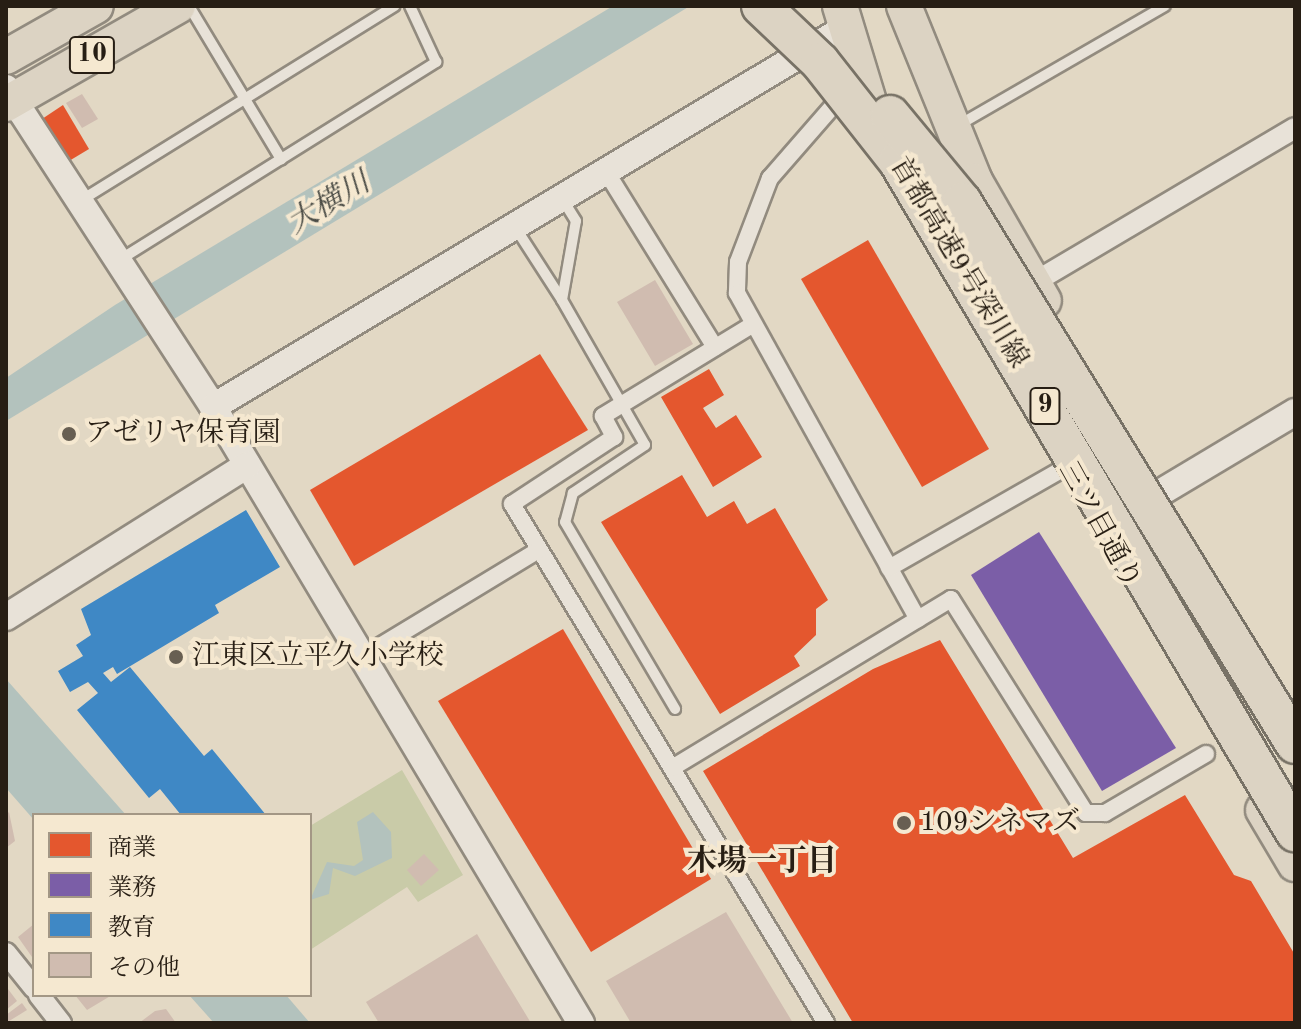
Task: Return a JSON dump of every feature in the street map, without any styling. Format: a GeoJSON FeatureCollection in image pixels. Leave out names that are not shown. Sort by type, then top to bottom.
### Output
{"type":"FeatureCollection","features":[{"type":"Feature","properties":{"kind":"highway","name":"首都高速9号深川線"},"geometry":{"type":"LineString","coordinates":[[761,6],[820,62],[898,161],[1295,832]]}},
{"type":"Feature","properties":{"kind":"highway","name":"首都高速9号深川線"},"geometry":{"type":"LineString","coordinates":[[769,6],[895,120],[962,202],[1295,742]]}},
{"type":"Feature","properties":{"kind":"main road","name":"10"},"geometry":{"type":"LineString","coordinates":[[6,57],[96,6]]}},
{"type":"Feature","properties":{"kind":"main road","name":"10"},"geometry":{"type":"LineString","coordinates":[[8,98],[178,6]]}},
{"type":"Feature","properties":{"kind":"main road"},"geometry":{"type":"LineString","coordinates":[[904,6],[951,128],[1033,283],[1295,720]]}},
{"type":"Feature","properties":{"kind":"main road","name":"三ツ目通り"},"geometry":{"type":"LineString","coordinates":[[843,17],[860,75],[914,213],[1066,467],[1295,864]]}},
{"type":"Feature","properties":{"kind":"street"},"geometry":{"type":"LineString","coordinates":[[213,407],[607,173],[843,17]]}},
{"type":"Feature","properties":{"kind":"street"},"geometry":{"type":"LineString","coordinates":[[860,75],[770,178],[738,262],[737,293],[752,325],[918,619]]}},
{"type":"Feature","properties":{"kind":"street"},"geometry":{"type":"LineString","coordinates":[[8,98],[213,407],[581,1023]]}},
{"type":"Feature","properties":{"kind":"street"},"geometry":{"type":"LineString","coordinates":[[1033,283],[1295,128]]}},
{"type":"Feature","properties":{"kind":"street"},"geometry":{"type":"LineString","coordinates":[[607,173],[715,347]]}},
{"type":"Feature","properties":{"kind":"street"},"geometry":{"type":"LineString","coordinates":[[752,325],[603,416],[614,437],[512,504],[826,1023]]}},
{"type":"Feature","properties":{"kind":"street"},"geometry":{"type":"LineString","coordinates":[[1099,529],[1295,412]]}},
{"type":"Feature","properties":{"kind":"street"},"geometry":{"type":"LineString","coordinates":[[6,617],[247,465]]}},
{"type":"Feature","properties":{"kind":"street"},"geometry":{"type":"LineString","coordinates":[[889,568],[1066,467]]}},
{"type":"Feature","properties":{"kind":"street"},"geometry":{"type":"LineString","coordinates":[[362,657],[539,550]]}},
{"type":"Feature","properties":{"kind":"street"},"geometry":{"type":"LineString","coordinates":[[672,768],[951,599],[1086,813],[1105,813],[1206,754]]}},
{"type":"Feature","properties":{"kind":"street"},"geometry":{"type":"LineString","coordinates":[[1241,773],[1295,742]]}},
{"type":"Feature","properties":{"kind":"street"},"geometry":{"type":"LineString","coordinates":[[6,953],[32,986]]}},
{"type":"Feature","properties":{"kind":"street"},"geometry":{"type":"LineString","coordinates":[[41,997],[61,1023]]}},
{"type":"Feature","properties":{"kind":"lane"},"geometry":{"type":"LineString","coordinates":[[189,6],[281,159]]}},
{"type":"Feature","properties":{"kind":"lane"},"geometry":{"type":"LineString","coordinates":[[77,203],[394,6]]}},
{"type":"Feature","properties":{"kind":"lane"},"geometry":{"type":"LineString","coordinates":[[123,274],[281,159],[436,62],[410,6]]}},
{"type":"Feature","properties":{"kind":"lane"},"geometry":{"type":"LineString","coordinates":[[951,128],[1165,6]]}},
{"type":"Feature","properties":{"kind":"lane"},"geometry":{"type":"LineString","coordinates":[[562,199],[576,221],[562,300]]}},
{"type":"Feature","properties":{"kind":"lane"},"geometry":{"type":"LineString","coordinates":[[515,227],[562,300],[645,445],[573,493],[565,522],[675,709]]}},
{"type":"Feature","properties":{"kind":"green space"},"geometry":{"type":"Polygon","coordinates":[[[402,770],[463,875],[418,902],[407,887],[312,949],[312,825],[402,770]]]}},
{"type":"Feature","properties":{"kind":"water","name":"大横川"},"geometry":{"type":"Polygon","coordinates":[[[613,6],[690,6],[6,421],[6,378],[115,305],[613,6]]]}},
{"type":"Feature","properties":{"kind":"water"},"geometry":{"type":"Polygon","coordinates":[[[6,679],[124,813],[32,813],[32,818],[6,788],[6,679]]]}},
{"type":"Feature","properties":{"kind":"water"},"geometry":{"type":"Polygon","coordinates":[[[373,812],[391,832],[392,858],[355,876],[333,868],[329,894],[312,899],[327,862],[354,866],[363,860],[357,822],[373,812]]]}},
{"type":"Feature","properties":{"kind":"water"},"geometry":{"type":"Polygon","coordinates":[[[191,997],[288,997],[310,1023],[214,1023],[191,997]]]}},
{"type":"Feature","properties":{"kind":"building: 商業"},"geometry":{"type":"Polygon","coordinates":[[[63,105],[89,149],[69,161],[42,119],[63,105]]]}},
{"type":"Feature","properties":{"kind":"building: 商業"},"geometry":{"type":"Polygon","coordinates":[[[868,240],[989,449],[922,487],[801,279],[868,240]]]}},
{"type":"Feature","properties":{"kind":"building: 商業"},"geometry":{"type":"Polygon","coordinates":[[[540,354],[588,430],[354,566],[310,490],[540,354]]]}},
{"type":"Feature","properties":{"kind":"building: 商業"},"geometry":{"type":"Polygon","coordinates":[[[709,369],[724,395],[703,408],[716,428],[736,415],[762,457],[713,487],[661,397],[709,369]]]}},
{"type":"Feature","properties":{"kind":"building: 商業"},"geometry":{"type":"Polygon","coordinates":[[[682,475],[707,517],[734,501],[747,524],[775,508],[828,600],[816,609],[816,635],[794,656],[800,666],[720,714],[601,522],[682,475]]]}},
{"type":"Feature","properties":{"kind":"building: 商業"},"geometry":{"type":"Polygon","coordinates":[[[563,629],[711,879],[591,952],[438,701],[563,629]]]}},
{"type":"Feature","properties":{"kind":"building: 商業"},"geometry":{"type":"Polygon","coordinates":[[[940,640],[1073,858],[1185,795],[1234,875],[1251,881],[1295,955],[1295,1023],[853,1023],[703,771],[873,669],[940,640]]]}},
{"type":"Feature","properties":{"kind":"building: 業務"},"geometry":{"type":"Polygon","coordinates":[[[1039,532],[1176,748],[1102,791],[971,575],[1039,532]]]}},
{"type":"Feature","properties":{"kind":"building: 教育"},"geometry":{"type":"Polygon","coordinates":[[[246,510],[280,567],[215,605],[219,613],[117,674],[113,667],[103,673],[111,682],[130,667],[204,756],[212,749],[264,813],[179,813],[160,789],[149,798],[77,710],[98,693],[88,682],[70,692],[58,671],[83,656],[76,645],[91,635],[81,609],[246,510]]]}},
{"type":"Feature","properties":{"kind":"building: その他"},"geometry":{"type":"Polygon","coordinates":[[[82,94],[98,119],[82,128],[66,103],[82,94]]]}},
{"type":"Feature","properties":{"kind":"building: その他"},"geometry":{"type":"Polygon","coordinates":[[[655,280],[693,344],[655,366],[617,302],[655,280]]]}},
{"type":"Feature","properties":{"kind":"building: その他"},"geometry":{"type":"Polygon","coordinates":[[[9,812],[15,841],[6,848],[6,815],[9,812]]]}},
{"type":"Feature","properties":{"kind":"building: その他"},"geometry":{"type":"Polygon","coordinates":[[[424,854],[439,870],[421,886],[407,870],[424,854]]]}},
{"type":"Feature","properties":{"kind":"building: その他"},"geometry":{"type":"Polygon","coordinates":[[[726,912],[793,1023],[631,1023],[606,981],[726,912]]]}},
{"type":"Feature","properties":{"kind":"building: その他"},"geometry":{"type":"Polygon","coordinates":[[[32,926],[32,957],[18,937],[32,926]]]}},
{"type":"Feature","properties":{"kind":"building: その他"},"geometry":{"type":"Polygon","coordinates":[[[477,934],[531,1023],[379,1023],[366,1002],[477,934]]]}},
{"type":"Feature","properties":{"kind":"building: その他"},"geometry":{"type":"Polygon","coordinates":[[[8,989],[17,1001],[6,1010],[6,991],[8,989]]]}},
{"type":"Feature","properties":{"kind":"building: その他"},"geometry":{"type":"Polygon","coordinates":[[[77,997],[109,997],[87,1010],[77,997]]]}},
{"type":"Feature","properties":{"kind":"building: その他"},"geometry":{"type":"Polygon","coordinates":[[[22,1003],[27,1010],[6,1023],[6,1015],[22,1003]]]}},
{"type":"Feature","properties":{"kind":"building: その他"},"geometry":{"type":"Polygon","coordinates":[[[166,1009],[176,1023],[139,1023],[155,1011],[166,1009]]]}},
{"type":"Feature","properties":{"kind":"place","name":"アゼリヤ保育園"},"geometry":{"type":"Point","coordinates":[69,434]}},
{"type":"Feature","properties":{"kind":"place","name":"江東区立平久小学校"},"geometry":{"type":"Point","coordinates":[176,657]}},
{"type":"Feature","properties":{"kind":"place","name":"109シネマズ"},"geometry":{"type":"Point","coordinates":[904,823]}},
{"type":"Feature","properties":{"kind":"district","name":"木場一丁目"},"geometry":{"type":"Point","coordinates":[762,862]}}]}
